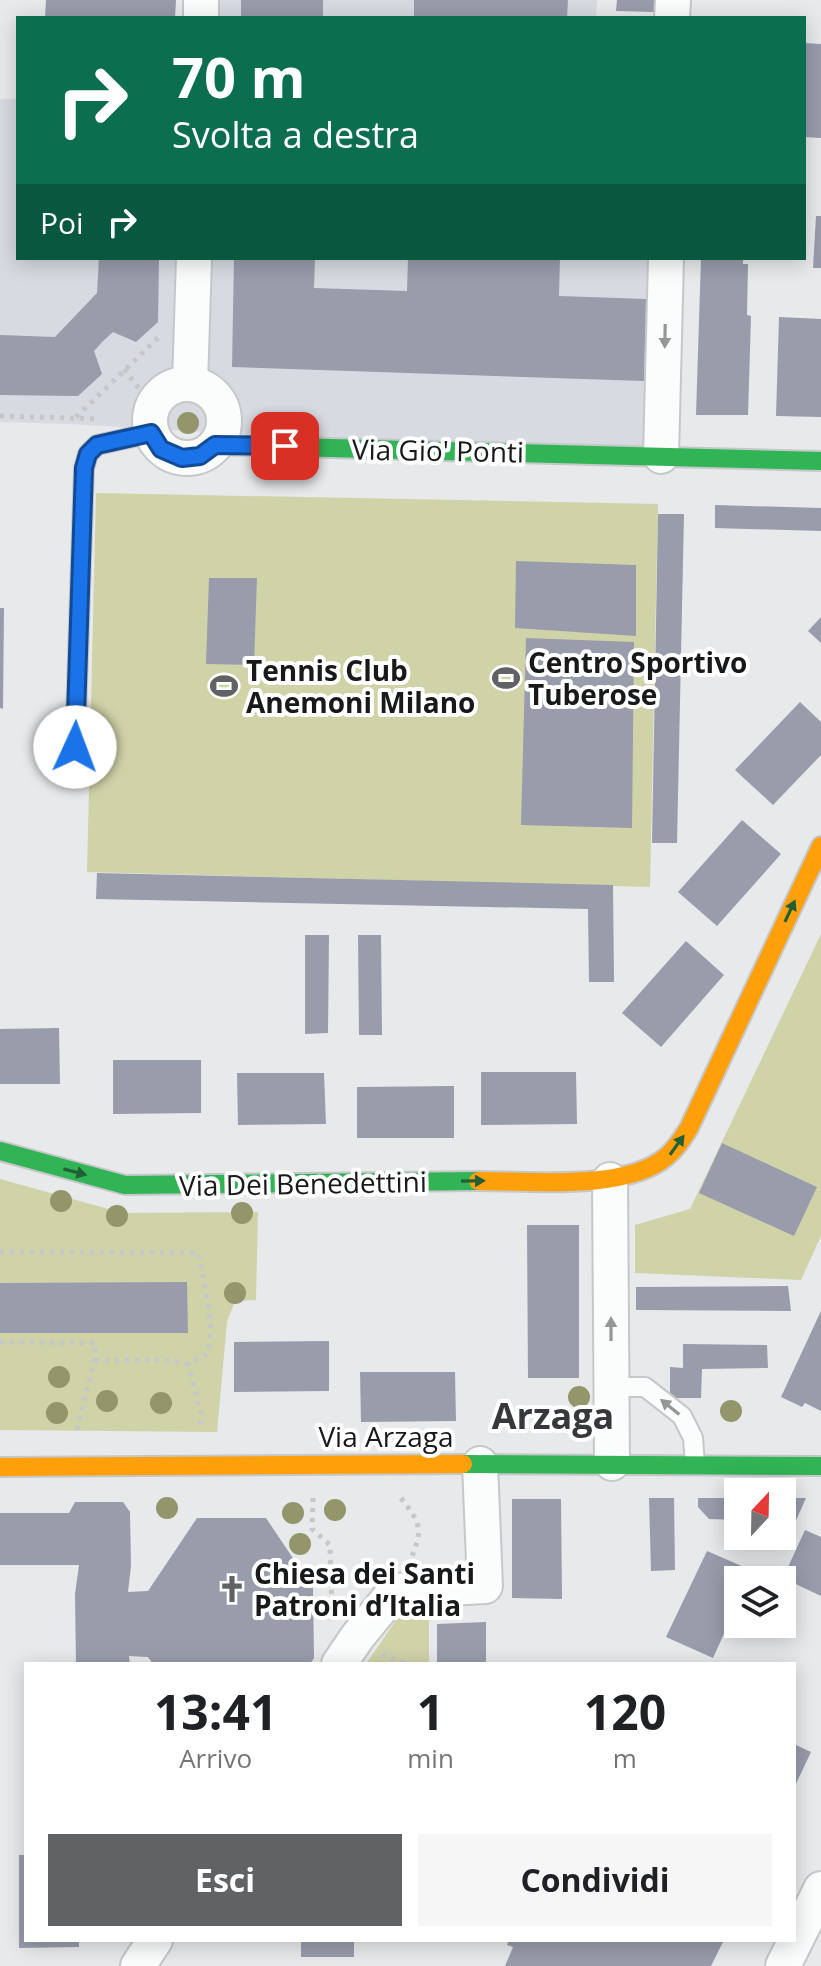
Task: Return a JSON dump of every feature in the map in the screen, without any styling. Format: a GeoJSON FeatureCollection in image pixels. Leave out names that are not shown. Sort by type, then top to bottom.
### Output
{"type":"FeatureCollection","features":[{"type":"Feature","properties":{"kind":"street"},"geometry":{"type":"LineString","coordinates":[[190,384],[194,260]]}},
{"type":"Feature","properties":{"kind":"street"},"geometry":{"type":"LineString","coordinates":[[661,456],[666,260]]}},
{"type":"Feature","properties":{"kind":"street"},"geometry":{"type":"LineString","coordinates":[[153,417],[176,385],[190,384],[207,390],[221,408],[223,426],[215,445]]}},
{"type":"Feature","properties":{"kind":"street","name":"Via Gio' Ponti"},"geometry":{"type":"LineString","coordinates":[[153,417],[161,449],[177,457],[196,457],[215,445],[821,461]]}},
{"type":"Feature","properties":{"kind":"street","name":"Via Dei Benedettini"},"geometry":{"type":"LineString","coordinates":[[0,1151],[125,1185],[610,1180],[651,1169],[668,1158],[679,1145],[821,846]]}},
{"type":"Feature","properties":{"kind":"street"},"geometry":{"type":"LineString","coordinates":[[610,1180],[612,1463]]}},
{"type":"Feature","properties":{"kind":"street","name":"Via Arzaga"},"geometry":{"type":"LineString","coordinates":[[0,1467],[612,1463],[821,1466]]}},
{"type":"Feature","properties":{"kind":"street"},"geometry":{"type":"LineString","coordinates":[[340,1662],[395,1591],[409,1581],[485,1586],[480,1464]]}},
{"type":"Feature","properties":{"kind":"street"},"geometry":{"type":"LineString","coordinates":[[796,1940],[821,1889]]}},
{"type":"Feature","properties":{"kind":"street"},"geometry":{"type":"LineString","coordinates":[[138,1966],[154,1942]]}},
{"type":"Feature","properties":{"kind":"street"},"geometry":{"type":"LineString","coordinates":[[783,1966],[795,1942]]}},
{"type":"Feature","properties":{"kind":"lane"},"geometry":{"type":"LineString","coordinates":[[75,747],[84,468],[88,454],[97,445],[153,417]]}},
{"type":"Feature","properties":{"kind":"lane"},"geometry":{"type":"LineString","coordinates":[[612,1387],[645,1387],[682,1416],[693,1438],[695,1465]]}},
{"type":"Feature","properties":{"kind":"path"},"geometry":{"type":"LineString","coordinates":[[76,418],[167,330]]}},
{"type":"Feature","properties":{"kind":"path"},"geometry":{"type":"LineString","coordinates":[[0,416],[153,417],[140,390],[124,369]]}},
{"type":"Feature","properties":{"kind":"path"},"geometry":{"type":"LineString","coordinates":[[0,1252],[198,1253],[210,1344],[205,1355],[188,1364],[170,1360],[95,1361]]}},
{"type":"Feature","properties":{"kind":"path"},"geometry":{"type":"LineString","coordinates":[[0,1342],[95,1343],[95,1361],[79,1414],[77,1441]]}},
{"type":"Feature","properties":{"kind":"path"},"geometry":{"type":"LineString","coordinates":[[188,1364],[201,1414],[201,1440]]}},
{"type":"Feature","properties":{"kind":"path"},"geometry":{"type":"LineString","coordinates":[[313,1493],[312,1529],[330,1545],[332,1612],[324,1629]]}},
{"type":"Feature","properties":{"kind":"path"},"geometry":{"type":"LineString","coordinates":[[401,1498],[418,1522],[420,1533],[409,1563],[409,1581]]}},
{"type":"Feature","properties":{"kind":"path"},"geometry":{"type":"LineString","coordinates":[[384,1656],[402,1662]]}},
{"type":"Feature","properties":{"kind":"shaded area"},"geometry":{"type":"Polygon","coordinates":[[[214,0],[597,0],[596,16],[214,16],[214,0]]]}},
{"type":"Feature","properties":{"kind":"shaded area"},"geometry":{"type":"Polygon","coordinates":[[[0,99],[16,99],[16,260],[679,260],[674,461],[0,422],[0,99]]]}},
{"type":"Feature","properties":{"kind":"green space"},"geometry":{"type":"Polygon","coordinates":[[[96,493],[658,504],[650,887],[87,872],[96,493]]]}},
{"type":"Feature","properties":{"kind":"green space"},"geometry":{"type":"Polygon","coordinates":[[[821,934],[821,1236],[801,1280],[635,1273],[635,1225],[690,1209],[821,934]]]}},
{"type":"Feature","properties":{"kind":"green space"},"geometry":{"type":"Polygon","coordinates":[[[0,1179],[123,1213],[258,1212],[256,1300],[235,1301],[227,1322],[217,1432],[0,1430],[0,1179]]]}},
{"type":"Feature","properties":{"kind":"green space"},"geometry":{"type":"Polygon","coordinates":[[[429,1612],[429,1662],[367,1662],[401,1613],[429,1612]]]}},
{"type":"Feature","properties":{"kind":"building"},"geometry":{"type":"Polygon","coordinates":[[[46,0],[176,0],[175,16],[45,16],[46,0]]]}},
{"type":"Feature","properties":{"kind":"building"},"geometry":{"type":"Polygon","coordinates":[[[241,0],[323,0],[323,16],[241,16],[241,0]]]}},
{"type":"Feature","properties":{"kind":"building"},"geometry":{"type":"Polygon","coordinates":[[[414,0],[568,0],[567,16],[414,16],[414,0]]]}},
{"type":"Feature","properties":{"kind":"building"},"geometry":{"type":"Polygon","coordinates":[[[617,0],[654,0],[654,12],[616,11],[617,0]]]}},
{"type":"Feature","properties":{"kind":"building"},"geometry":{"type":"Polygon","coordinates":[[[806,43],[821,44],[821,138],[806,137],[806,43]]]}},
{"type":"Feature","properties":{"kind":"building"},"geometry":{"type":"Polygon","coordinates":[[[816,216],[821,216],[821,268],[813,268],[816,216]]]}},
{"type":"Feature","properties":{"kind":"building"},"geometry":{"type":"Polygon","coordinates":[[[99,260],[159,260],[158,322],[136,342],[113,332],[102,342],[94,351],[102,374],[78,396],[0,395],[0,335],[55,337],[97,293],[99,260]]]}},
{"type":"Feature","properties":{"kind":"building"},"geometry":{"type":"Polygon","coordinates":[[[234,260],[315,260],[314,288],[407,291],[408,260],[560,260],[559,296],[646,299],[644,381],[232,367],[234,260]]]}},
{"type":"Feature","properties":{"kind":"building"},"geometry":{"type":"Polygon","coordinates":[[[701,260],[743,260],[743,264],[748,264],[747,315],[751,316],[748,415],[696,415],[701,260]]]}},
{"type":"Feature","properties":{"kind":"building"},"geometry":{"type":"Polygon","coordinates":[[[779,317],[821,319],[821,417],[776,416],[779,317]]]}},
{"type":"Feature","properties":{"kind":"building"},"geometry":{"type":"Polygon","coordinates":[[[715,505],[821,508],[821,531],[715,528],[715,505]]]}},
{"type":"Feature","properties":{"kind":"building"},"geometry":{"type":"Polygon","coordinates":[[[658,514],[684,514],[677,843],[652,843],[658,514]]]}},
{"type":"Feature","properties":{"kind":"building"},"geometry":{"type":"Polygon","coordinates":[[[516,561],[636,565],[636,636],[515,628],[516,561]]]}},
{"type":"Feature","properties":{"kind":"building"},"geometry":{"type":"Polygon","coordinates":[[[209,578],[257,578],[254,665],[206,664],[209,578]]]}},
{"type":"Feature","properties":{"kind":"building"},"geometry":{"type":"Polygon","coordinates":[[[0,608],[4,608],[3,709],[0,708],[0,608]]]}},
{"type":"Feature","properties":{"kind":"building"},"geometry":{"type":"Polygon","coordinates":[[[821,617],[821,643],[808,631],[821,617]]]}},
{"type":"Feature","properties":{"kind":"building"},"geometry":{"type":"Polygon","coordinates":[[[526,638],[634,642],[632,828],[521,825],[526,638]]]}},
{"type":"Feature","properties":{"kind":"building"},"geometry":{"type":"Polygon","coordinates":[[[800,702],[821,722],[821,755],[773,805],[735,770],[800,702]]]}},
{"type":"Feature","properties":{"kind":"building"},"geometry":{"type":"Polygon","coordinates":[[[742,820],[781,854],[717,926],[678,892],[742,820]]]}},
{"type":"Feature","properties":{"kind":"building"},"geometry":{"type":"Polygon","coordinates":[[[97,873],[613,885],[614,982],[589,982],[588,909],[96,899],[97,873]]]}},
{"type":"Feature","properties":{"kind":"building"},"geometry":{"type":"Polygon","coordinates":[[[305,935],[329,935],[328,1033],[305,1034],[305,935]]]}},
{"type":"Feature","properties":{"kind":"building"},"geometry":{"type":"Polygon","coordinates":[[[358,935],[381,935],[382,1035],[359,1035],[358,935]]]}},
{"type":"Feature","properties":{"kind":"building"},"geometry":{"type":"Polygon","coordinates":[[[686,941],[724,975],[661,1047],[622,1013],[686,941]]]}},
{"type":"Feature","properties":{"kind":"building"},"geometry":{"type":"Polygon","coordinates":[[[59,1028],[60,1084],[0,1084],[0,1029],[59,1028]]]}},
{"type":"Feature","properties":{"kind":"building"},"geometry":{"type":"Polygon","coordinates":[[[113,1060],[201,1060],[201,1113],[113,1114],[113,1060]]]}},
{"type":"Feature","properties":{"kind":"building"},"geometry":{"type":"Polygon","coordinates":[[[481,1072],[576,1072],[577,1124],[481,1125],[481,1072]]]}},
{"type":"Feature","properties":{"kind":"building"},"geometry":{"type":"Polygon","coordinates":[[[237,1073],[324,1073],[326,1124],[238,1125],[237,1073]]]}},
{"type":"Feature","properties":{"kind":"building"},"geometry":{"type":"Polygon","coordinates":[[[454,1086],[454,1138],[357,1138],[357,1087],[454,1086]]]}},
{"type":"Feature","properties":{"kind":"building"},"geometry":{"type":"Polygon","coordinates":[[[722,1143],[817,1187],[794,1236],[699,1193],[722,1143]]]}},
{"type":"Feature","properties":{"kind":"building"},"geometry":{"type":"Polygon","coordinates":[[[527,1225],[579,1225],[579,1378],[528,1378],[527,1225]]]}},
{"type":"Feature","properties":{"kind":"building"},"geometry":{"type":"Polygon","coordinates":[[[187,1282],[188,1333],[0,1333],[0,1283],[187,1282]]]}},
{"type":"Feature","properties":{"kind":"building"},"geometry":{"type":"Polygon","coordinates":[[[788,1286],[791,1311],[636,1310],[636,1287],[788,1286]]]}},
{"type":"Feature","properties":{"kind":"building"},"geometry":{"type":"Polygon","coordinates":[[[821,1311],[821,1411],[805,1403],[802,1407],[781,1397],[821,1311]]]}},
{"type":"Feature","properties":{"kind":"building"},"geometry":{"type":"Polygon","coordinates":[[[329,1341],[329,1391],[234,1392],[234,1342],[329,1341]]]}},
{"type":"Feature","properties":{"kind":"building"},"geometry":{"type":"Polygon","coordinates":[[[683,1344],[767,1345],[768,1368],[702,1369],[701,1398],[676,1398],[670,1393],[670,1367],[683,1368],[683,1344]]]}},
{"type":"Feature","properties":{"kind":"building"},"geometry":{"type":"Polygon","coordinates":[[[360,1372],[455,1372],[456,1421],[361,1422],[360,1372]]]}},
{"type":"Feature","properties":{"kind":"building"},"geometry":{"type":"Polygon","coordinates":[[[649,1498],[674,1498],[675,1570],[651,1571],[649,1498]]]}},
{"type":"Feature","properties":{"kind":"building"},"geometry":{"type":"Polygon","coordinates":[[[698,1498],[724,1498],[724,1520],[709,1519],[698,1507],[698,1498]]]}},
{"type":"Feature","properties":{"kind":"building"},"geometry":{"type":"Polygon","coordinates":[[[796,1498],[806,1498],[796,1520],[796,1498]]]}},
{"type":"Feature","properties":{"kind":"building"},"geometry":{"type":"Polygon","coordinates":[[[512,1499],[561,1499],[562,1599],[512,1598],[512,1499]]]}},
{"type":"Feature","properties":{"kind":"building"},"geometry":{"type":"Polygon","coordinates":[[[75,1502],[123,1502],[130,1512],[128,1592],[148,1591],[197,1518],[266,1518],[313,1588],[314,1658],[311,1662],[152,1662],[148,1657],[129,1656],[130,1662],[76,1662],[75,1594],[79,1565],[0,1565],[0,1513],[69,1513],[75,1502]]]}},
{"type":"Feature","properties":{"kind":"building"},"geometry":{"type":"Polygon","coordinates":[[[805,1530],[821,1537],[821,1596],[796,1584],[796,1566],[788,1566],[805,1530]]]}},
{"type":"Feature","properties":{"kind":"building"},"geometry":{"type":"Polygon","coordinates":[[[707,1551],[742,1566],[724,1566],[724,1634],[713,1658],[666,1637],[707,1551]]]}},
{"type":"Feature","properties":{"kind":"building"},"geometry":{"type":"Polygon","coordinates":[[[486,1622],[486,1662],[437,1662],[437,1624],[486,1622]]]}},
{"type":"Feature","properties":{"kind":"building"},"geometry":{"type":"Polygon","coordinates":[[[796,1745],[811,1752],[796,1784],[796,1745]]]}},
{"type":"Feature","properties":{"kind":"building"},"geometry":{"type":"Polygon","coordinates":[[[19,1855],[24,1855],[24,1942],[79,1942],[79,1947],[19,1948],[19,1855]]]}},
{"type":"Feature","properties":{"kind":"building"},"geometry":{"type":"Polygon","coordinates":[[[301,1942],[354,1942],[354,1957],[301,1957],[301,1942]]]}},
{"type":"Feature","properties":{"kind":"building"},"geometry":{"type":"Polygon","coordinates":[[[508,1942],[723,1942],[711,1966],[505,1966],[513,1947],[507,1945],[508,1942]]]}},
{"type":"Feature","properties":{"kind":"traffic: fast"},"geometry":{"type":"LineString","coordinates":[[215,445],[821,461]]}},
{"type":"Feature","properties":{"kind":"traffic: fast"},"geometry":{"type":"LineString","coordinates":[[0,1151],[125,1185],[478,1181]]}},
{"type":"Feature","properties":{"kind":"traffic: fast"},"geometry":{"type":"LineString","coordinates":[[463,1464],[821,1466]]}},
{"type":"Feature","properties":{"kind":"traffic: slow"},"geometry":{"type":"LineString","coordinates":[[478,1181],[603,1180],[649,1168],[670,1154],[689,1128],[821,846]]}},
{"type":"Feature","properties":{"kind":"traffic: slow"},"geometry":{"type":"LineString","coordinates":[[0,1467],[463,1464]]}},
{"type":"Feature","properties":{"kind":"place","name":"Centro Sportivo Tuberose"},"geometry":{"type":"Point","coordinates":[506,678]}},
{"type":"Feature","properties":{"kind":"place","name":"Tennis Club Anemoni Milano"},"geometry":{"type":"Point","coordinates":[224,686]}},
{"type":"Feature","properties":{"kind":"place","name":"Chiesa dei Santi Patroni d’Italia"},"geometry":{"type":"Point","coordinates":[232,1589]}},
{"type":"Feature","properties":{"kind":"district","name":"Arzaga"},"geometry":{"type":"Point","coordinates":[553,1415]}},
{"type":"Feature","properties":{"kind":"route"},"geometry":{"type":"LineString","coordinates":[[75,747],[84,468],[88,454],[97,445],[151,433],[161,449],[182,458],[200,456],[215,445],[285,446]]}}]}
